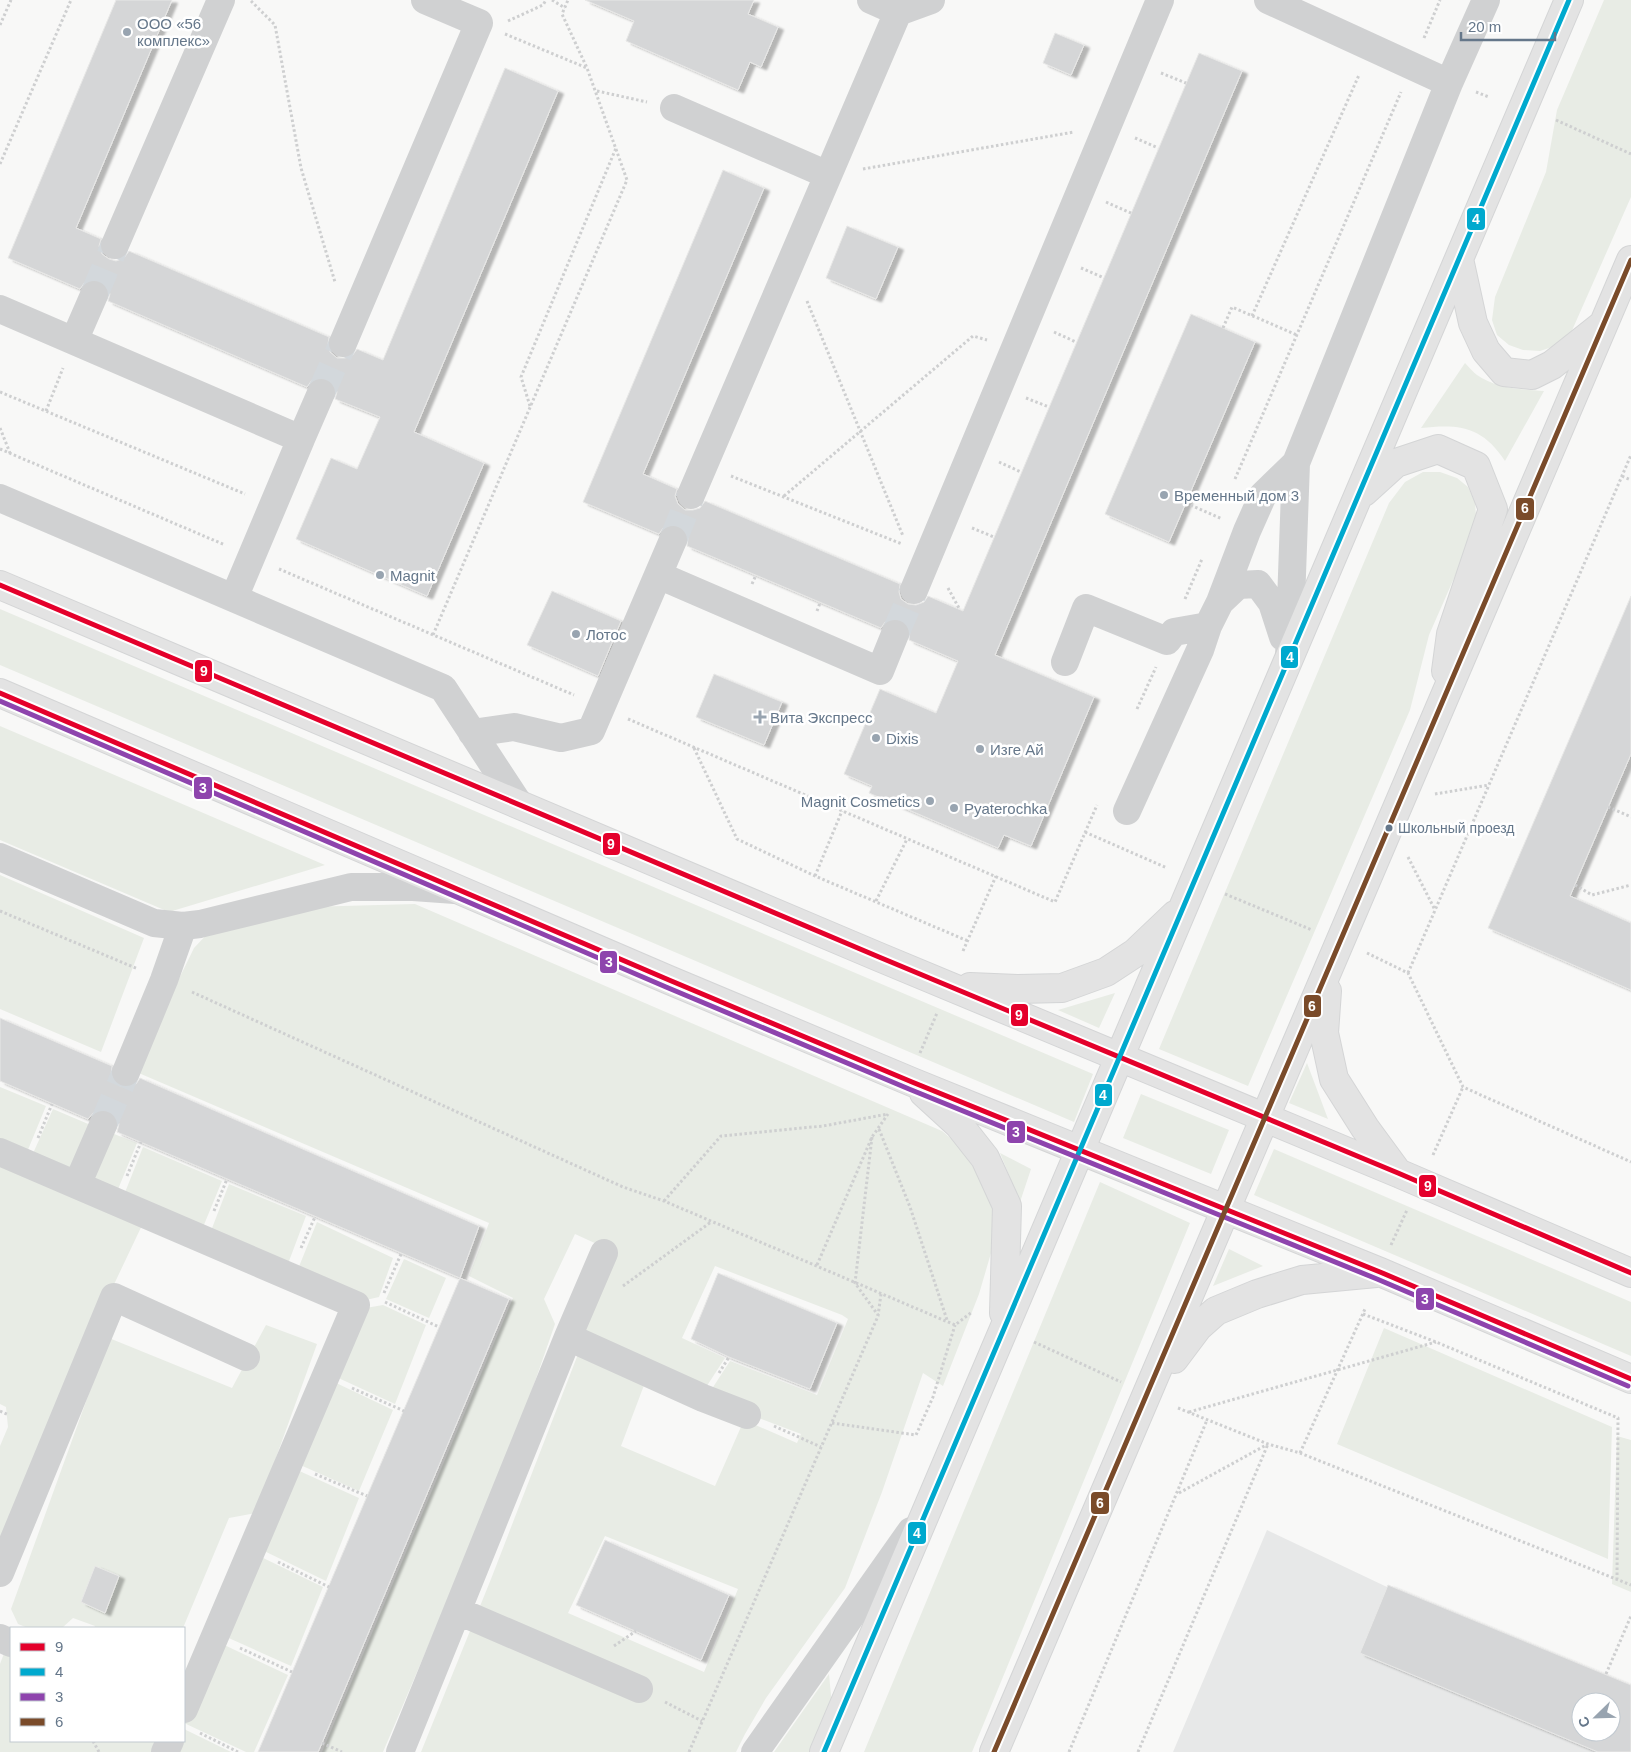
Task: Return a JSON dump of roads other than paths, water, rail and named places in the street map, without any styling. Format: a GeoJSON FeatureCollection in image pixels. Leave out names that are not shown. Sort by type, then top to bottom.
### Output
{"type":"FeatureCollection","features":[{"type":"Feature","properties":{"kind":"main road"},"geometry":{"type":"LineString","coordinates":[[824,1752],[1569,0]]}},
{"type":"Feature","properties":{"kind":"main road"},"geometry":{"type":"LineString","coordinates":[[1459,259],[1473,323],[1486,351],[1504,372],[1532,375],[1552,364],[1603,324]]}},
{"type":"Feature","properties":{"kind":"main road"},"geometry":{"type":"LineString","coordinates":[[994,1752],[1136,1389],[1226,1210],[1631,260]]}},
{"type":"Feature","properties":{"kind":"main road"},"geometry":{"type":"LineString","coordinates":[[1357,499],[1396,464],[1438,449],[1476,466],[1492,509],[1450,634],[1440,707]]}},
{"type":"Feature","properties":{"kind":"main road"},"geometry":{"type":"LineString","coordinates":[[0,585],[519,804],[944,997],[1119,1057],[1631,1273]]}},
{"type":"Feature","properties":{"kind":"main road"},"geometry":{"type":"LineString","coordinates":[[0,693],[912,1082],[1226,1210],[1384,1262],[1631,1379]]}},
{"type":"Feature","properties":{"kind":"main road"},"geometry":{"type":"LineString","coordinates":[[944,997],[1018,989],[1062,988],[1106,972],[1135,953],[1183,906]]}},
{"type":"Feature","properties":{"kind":"main road"},"geometry":{"type":"LineString","coordinates":[[1328,972],[1324,1033],[1334,1079],[1365,1128],[1398,1174]]}},
{"type":"Feature","properties":{"kind":"main road"},"geometry":{"type":"LineString","coordinates":[[912,1082],[959,1126],[985,1158],[1007,1206],[1004,1328]]}},
{"type":"Feature","properties":{"kind":"main road"},"geometry":{"type":"LineString","coordinates":[[1136,1389],[1216,1311],[1257,1294],[1302,1280],[1384,1262]]}},
{"type":"Feature","properties":{"kind":"street"},"geometry":{"type":"LineString","coordinates":[[115,245],[221,0]]}},
{"type":"Feature","properties":{"kind":"street"},"geometry":{"type":"LineString","coordinates":[[346,336],[486,26],[425,0]]}},
{"type":"Feature","properties":{"kind":"street"},"geometry":{"type":"LineString","coordinates":[[871,0],[898,12],[931,0]]}},
{"type":"Feature","properties":{"kind":"street"},"geometry":{"type":"LineString","coordinates":[[914,590],[1160,0]]}},
{"type":"Feature","properties":{"kind":"street"},"geometry":{"type":"LineString","coordinates":[[1268,0],[1450,83]]}},
{"type":"Feature","properties":{"kind":"street"},"geometry":{"type":"LineString","coordinates":[[1289,658],[1296,463],[1450,83],[1486,0]]}},
{"type":"Feature","properties":{"kind":"street"},"geometry":{"type":"LineString","coordinates":[[691,496],[898,12]]}},
{"type":"Feature","properties":{"kind":"street"},"geometry":{"type":"LineString","coordinates":[[674,108],[828,175]]}},
{"type":"Feature","properties":{"kind":"street"},"geometry":{"type":"LineString","coordinates":[[74,341],[94,295]]}},
{"type":"Feature","properties":{"kind":"street"},"geometry":{"type":"LineString","coordinates":[[0,310],[301,439]]}},
{"type":"Feature","properties":{"kind":"street"},"geometry":{"type":"LineString","coordinates":[[234,598],[321,393]]}},
{"type":"Feature","properties":{"kind":"street"},"geometry":{"type":"LineString","coordinates":[[1127,811],[1200,650],[1208,626],[1220,602],[1263,495],[1296,463]]}},
{"type":"Feature","properties":{"kind":"street"},"geometry":{"type":"LineString","coordinates":[[0,498],[443,688],[519,804]]}},
{"type":"Feature","properties":{"kind":"street"},"geometry":{"type":"LineString","coordinates":[[472,732],[514,728],[561,738],[591,730],[673,540]]}},
{"type":"Feature","properties":{"kind":"street"},"geometry":{"type":"LineString","coordinates":[[658,575],[880,670],[895,634]]}},
{"type":"Feature","properties":{"kind":"street"},"geometry":{"type":"LineString","coordinates":[[1220,602],[1238,585],[1258,584],[1272,603],[1289,658]]}},
{"type":"Feature","properties":{"kind":"street"},"geometry":{"type":"LineString","coordinates":[[1065,662],[1086,608],[1167,641],[1174,632],[1208,626]]}},
{"type":"Feature","properties":{"kind":"street"},"geometry":{"type":"LineString","coordinates":[[0,857],[154,923],[183,926],[200,924],[351,887],[413,887],[460,890]]}},
{"type":"Feature","properties":{"kind":"street"},"geometry":{"type":"LineString","coordinates":[[126,1072],[164,980],[183,926]]}},
{"type":"Feature","properties":{"kind":"street"},"geometry":{"type":"LineString","coordinates":[[77,1185],[103,1125]]}},
{"type":"Feature","properties":{"kind":"street"},"geometry":{"type":"LineString","coordinates":[[0,1152],[356,1305],[185,1704]]}},
{"type":"Feature","properties":{"kind":"street"},"geometry":{"type":"LineString","coordinates":[[400,1752],[568,1337],[604,1253]]}},
{"type":"Feature","properties":{"kind":"street"},"geometry":{"type":"LineString","coordinates":[[0,1573],[114,1297],[246,1357]]}},
{"type":"Feature","properties":{"kind":"street"},"geometry":{"type":"LineString","coordinates":[[568,1337],[703,1398],[747,1415]]}},
{"type":"Feature","properties":{"kind":"street"},"geometry":{"type":"LineString","coordinates":[[754,1752],[927,1509]]}},
{"type":"Feature","properties":{"kind":"street"},"geometry":{"type":"LineString","coordinates":[[458,1611],[639,1689]]}},
{"type":"Feature","properties":{"kind":"tunnel"},"geometry":{"type":"LineString","coordinates":[[94,295],[115,245]]}},
{"type":"Feature","properties":{"kind":"tunnel"},"geometry":{"type":"LineString","coordinates":[[321,393],[343,343]]}},
{"type":"Feature","properties":{"kind":"tunnel"},"geometry":{"type":"LineString","coordinates":[[673,540],[691,495]]}},
{"type":"Feature","properties":{"kind":"tunnel"},"geometry":{"type":"LineString","coordinates":[[895,634],[914,590]]}},
{"type":"Feature","properties":{"kind":"tunnel"},"geometry":{"type":"LineString","coordinates":[[103,1125],[126,1072]]}},
{"type":"Feature","properties":{"kind":"place","name":"ООО «56 комплекс»"},"geometry":{"type":"Point","coordinates":[127,32]}},
{"type":"Feature","properties":{"kind":"place","name":"Временный дом 3"},"geometry":{"type":"Point","coordinates":[1164,495]}},
{"type":"Feature","properties":{"kind":"place","name":"Magnit"},"geometry":{"type":"Point","coordinates":[380,575]}},
{"type":"Feature","properties":{"kind":"place","name":"Лотос"},"geometry":{"type":"Point","coordinates":[576,634]}},
{"type":"Feature","properties":{"kind":"place","name":"Вита Экспресс"},"geometry":{"type":"Point","coordinates":[760,717]}},
{"type":"Feature","properties":{"kind":"place","name":"Dixis"},"geometry":{"type":"Point","coordinates":[876,738]}},
{"type":"Feature","properties":{"kind":"place","name":"Изге Ай"},"geometry":{"type":"Point","coordinates":[980,749]}},
{"type":"Feature","properties":{"kind":"place","name":"Magnit Cosmetics"},"geometry":{"type":"Point","coordinates":[930,801]}},
{"type":"Feature","properties":{"kind":"place","name":"Pyaterochka"},"geometry":{"type":"Point","coordinates":[954,808]}},
{"type":"Feature","properties":{"kind":"place","name":"Школьный проезд"},"geometry":{"type":"Point","coordinates":[1389,828]}}]}
